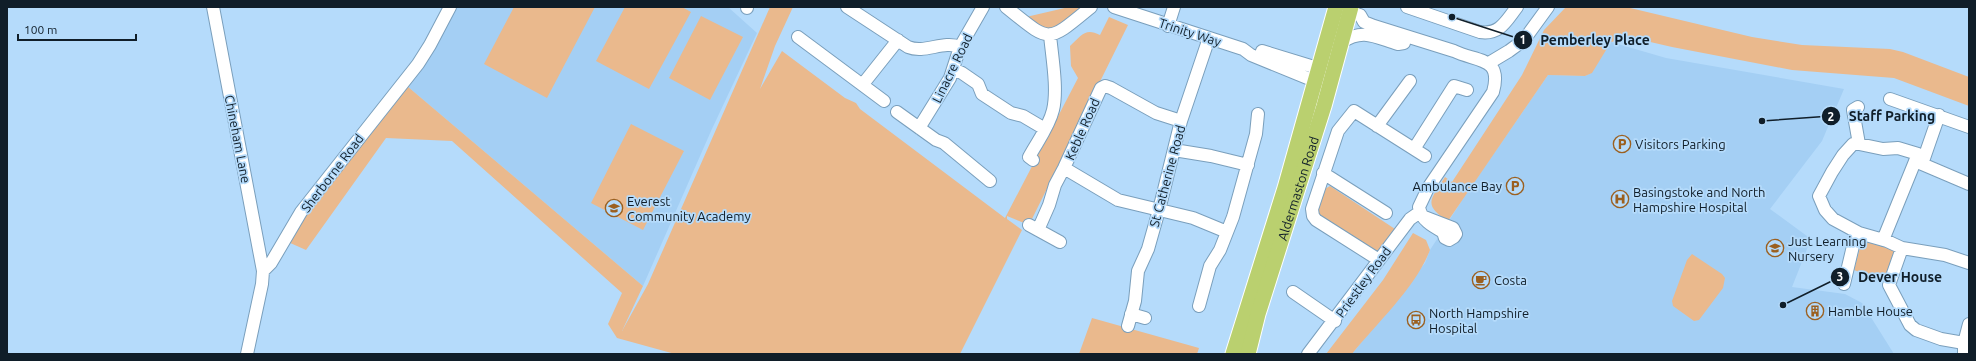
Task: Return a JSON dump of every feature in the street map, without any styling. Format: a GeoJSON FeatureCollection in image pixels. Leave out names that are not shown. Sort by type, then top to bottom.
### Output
{"type":"FeatureCollection","features":[{"type":"Feature","properties":{"kind":"main road","name":"Aldermaston Road"},"geometry":{"type":"LineString","coordinates":[[1336,8],[1339,15],[1354,13]]}},
{"type":"Feature","properties":{"kind":"main road","name":"Aldermaston Road"},"geometry":{"type":"LineString","coordinates":[[1233,354],[1285,188],[1336,8]]}},
{"type":"Feature","properties":{"kind":"main road","name":"Aldermaston Road"},"geometry":{"type":"LineString","coordinates":[[1248,354],[1258,314],[1342,42],[1354,13]]}},
{"type":"Feature","properties":{"kind":"main road","name":"Aldermaston Road"},"geometry":{"type":"LineString","coordinates":[[1316,75],[1336,31],[1354,13]]}},
{"type":"Feature","properties":{"kind":"main road"},"geometry":{"type":"LineString","coordinates":[[1254,354],[1258,336],[1258,314]]}},
{"type":"Feature","properties":{"kind":"street","name":"Chineham Lane"},"geometry":{"type":"LineString","coordinates":[[213,7],[262,271]]}},
{"type":"Feature","properties":{"kind":"street","name":"Sherborne Road"},"geometry":{"type":"LineString","coordinates":[[262,271],[271,263],[301,212],[418,64],[450,7]]}},
{"type":"Feature","properties":{"kind":"street"},"geometry":{"type":"LineString","coordinates":[[847,7],[916,50],[953,44],[960,47]]}},
{"type":"Feature","properties":{"kind":"street","name":"Linacre Road"},"geometry":{"type":"LineString","coordinates":[[919,128],[944,88],[953,69],[960,47],[983,7]]}},
{"type":"Feature","properties":{"kind":"street"},"geometry":{"type":"LineString","coordinates":[[1006,7],[1034,29],[1042,34],[1050,35],[1063,30],[1091,7]]}},
{"type":"Feature","properties":{"kind":"street","name":"Trinity Way"},"geometry":{"type":"LineString","coordinates":[[1114,7],[1168,26],[1243,49],[1254,49],[1316,75],[1331,79]]}},
{"type":"Feature","properties":{"kind":"street"},"geometry":{"type":"LineString","coordinates":[[1168,26],[1174,7]]}},
{"type":"Feature","properties":{"kind":"street"},"geometry":{"type":"LineString","coordinates":[[1407,7],[1480,32],[1490,33],[1501,27],[1517,7]]}},
{"type":"Feature","properties":{"kind":"street"},"geometry":{"type":"LineString","coordinates":[[1489,63],[1509,52],[1524,40],[1548,7]]}},
{"type":"Feature","properties":{"kind":"street"},"geometry":{"type":"LineString","coordinates":[[1354,13],[1370,32],[1455,57],[1465,56]]}},
{"type":"Feature","properties":{"kind":"street"},"geometry":{"type":"LineString","coordinates":[[1354,13],[1364,22],[1374,26],[1454,51],[1465,56],[1484,60],[1489,63],[1495,78],[1493,92],[1428,188],[1419,207],[1421,214],[1434,220],[1445,230]]}},
{"type":"Feature","properties":{"kind":"street"},"geometry":{"type":"LineString","coordinates":[[1342,42],[1350,37],[1361,34],[1398,44],[1404,43]]}},
{"type":"Feature","properties":{"kind":"street"},"geometry":{"type":"LineString","coordinates":[[1033,160],[1029,157],[1054,108],[1054,84],[1050,35]]}},
{"type":"Feature","properties":{"kind":"street","name":"St Catherine Road"},"geometry":{"type":"LineString","coordinates":[[1145,318],[1130,320],[1135,301],[1138,271],[1159,210],[1181,122],[1209,38]]}},
{"type":"Feature","properties":{"kind":"street"},"geometry":{"type":"LineString","coordinates":[[863,84],[898,40]]}},
{"type":"Feature","properties":{"kind":"street"},"geometry":{"type":"LineString","coordinates":[[802,44],[863,84],[884,101]]}},
{"type":"Feature","properties":{"kind":"street"},"geometry":{"type":"LineString","coordinates":[[953,69],[962,73],[978,84],[982,94],[1010,113],[1023,116],[1044,130]]}},
{"type":"Feature","properties":{"kind":"street"},"geometry":{"type":"LineString","coordinates":[[1377,126],[1410,81]]}},
{"type":"Feature","properties":{"kind":"street"},"geometry":{"type":"LineString","coordinates":[[1414,149],[1451,82],[1468,90]]}},
{"type":"Feature","properties":{"kind":"street","name":"Keble Road"},"geometry":{"type":"LineString","coordinates":[[1060,242],[1033,228],[1049,205],[1055,185],[1101,88],[1106,86],[1156,113],[1181,122]]}},
{"type":"Feature","properties":{"kind":"street"},"geometry":{"type":"LineString","coordinates":[[1890,99],[1969,127]]}},
{"type":"Feature","properties":{"kind":"street"},"geometry":{"type":"LineString","coordinates":[[1858,107],[1854,110],[1859,144]]}},
{"type":"Feature","properties":{"kind":"street"},"geometry":{"type":"LineString","coordinates":[[1380,260],[1316,220],[1313,216],[1312,209],[1338,131],[1354,111],[1425,156]]}},
{"type":"Feature","properties":{"kind":"street"},"geometry":{"type":"LineString","coordinates":[[897,112],[936,140],[944,143],[984,181]]}},
{"type":"Feature","properties":{"kind":"street"},"geometry":{"type":"LineString","coordinates":[[1199,306],[1210,266],[1220,250],[1227,232],[1248,165],[1256,134],[1258,114]]}},
{"type":"Feature","properties":{"kind":"street"},"geometry":{"type":"LineString","coordinates":[[1883,240],[1939,116]]}},
{"type":"Feature","properties":{"kind":"street"},"geometry":{"type":"LineString","coordinates":[[1969,184],[1918,160],[1898,148],[1882,149],[1853,144],[1843,155],[1819,196],[1825,210],[1833,219],[1859,233],[1883,240],[1902,248],[1944,255],[1969,262]]}},
{"type":"Feature","properties":{"kind":"street"},"geometry":{"type":"LineString","coordinates":[[1174,150],[1211,156],[1248,165]]}},
{"type":"Feature","properties":{"kind":"street"},"geometry":{"type":"LineString","coordinates":[[1064,168],[1118,200],[1193,218],[1227,232]]}},
{"type":"Feature","properties":{"kind":"street"},"geometry":{"type":"LineString","coordinates":[[1324,173],[1386,213]]}},
{"type":"Feature","properties":{"kind":"street","name":"Priestley Road"},"geometry":{"type":"LineString","coordinates":[[1308,354],[1335,321],[1410,219],[1421,214]]}},
{"type":"Feature","properties":{"kind":"street"},"geometry":{"type":"LineString","coordinates":[[1844,284],[1853,246],[1859,233]]}},
{"type":"Feature","properties":{"kind":"street"},"geometry":{"type":"LineString","coordinates":[[1902,248],[1889,285],[1910,325],[1922,334],[1964,349],[1969,324]]}},
{"type":"Feature","properties":{"kind":"street"},"geometry":{"type":"LineString","coordinates":[[247,354],[262,284],[262,271]]}},
{"type":"Feature","properties":{"kind":"street"},"geometry":{"type":"LineString","coordinates":[[1293,292],[1335,321]]}},
{"type":"Feature","properties":{"kind":"shaded area","name":"Everest Community Academy"},"geometry":{"type":"Polygon","coordinates":[[[456,7],[728,7],[757,33],[711,131],[643,286],[407,86],[425,63],[456,7]]]}},
{"type":"Feature","properties":{"kind":"shaded area"},"geometry":{"type":"Polygon","coordinates":[[[514,7],[595,7],[547,98],[484,64],[514,7]]]}},
{"type":"Feature","properties":{"kind":"shaded area"},"geometry":{"type":"Polygon","coordinates":[[[625,7],[682,7],[691,12],[649,89],[596,61],[625,7]]]}},
{"type":"Feature","properties":{"kind":"shaded area"},"geometry":{"type":"Polygon","coordinates":[[[770,7],[793,7],[775,46],[760,89],[782,51],[845,98],[856,103],[860,109],[1005,218],[1078,78],[1071,66],[1070,46],[1080,36],[1087,32],[1100,35],[1109,17],[1128,25],[1029,225],[1007,216],[1007,219],[1022,230],[960,354],[675,354],[617,338],[608,324],[622,293],[452,141],[386,138],[306,250],[288,242],[307,208],[407,86],[643,286],[622,331],[648,284],[770,7]]]}},
{"type":"Feature","properties":{"kind":"shaded area"},"geometry":{"type":"Polygon","coordinates":[[[1069,7],[1087,7],[1061,29],[1043,31],[1026,17],[1069,7]]]}},
{"type":"Feature","properties":{"kind":"shaded area"},"geometry":{"type":"Polygon","coordinates":[[[1566,7],[1626,7],[1752,37],[1802,45],[1890,49],[1903,52],[1969,77],[1969,106],[1894,78],[1792,70],[1633,38],[1611,42],[1592,73],[1585,76],[1548,75],[1448,221],[1432,206],[1433,196],[1445,177],[1452,182],[1522,75],[1544,30],[1566,7]]]}},
{"type":"Feature","properties":{"kind":"shaded area"},"geometry":{"type":"Polygon","coordinates":[[[701,16],[743,37],[710,100],[669,78],[701,16]]]}},
{"type":"Feature","properties":{"kind":"shaded area","name":"Basingstoke and North Hampshire Hospital"},"geometry":{"type":"Polygon","coordinates":[[[1611,42],[1666,58],[1844,89],[1822,141],[1770,209],[1811,239],[1792,287],[1845,294],[1862,303],[1894,354],[1352,354],[1425,263],[1430,250],[1468,191],[1548,75],[1585,76],[1591,73],[1611,42]]]}},
{"type":"Feature","properties":{"kind":"shaded area"},"geometry":{"type":"Polygon","coordinates":[[[631,124],[684,151],[643,230],[591,203],[631,124]]]}},
{"type":"Feature","properties":{"kind":"shaded area"},"geometry":{"type":"Polygon","coordinates":[[[1330,186],[1395,229],[1376,254],[1318,217],[1315,212],[1323,190],[1330,186]]]}},
{"type":"Feature","properties":{"kind":"shaded area"},"geometry":{"type":"Polygon","coordinates":[[[1413,233],[1426,240],[1430,250],[1424,264],[1406,291],[1352,354],[1326,354],[1383,280],[1413,233]]]}},
{"type":"Feature","properties":{"kind":"shaded area"},"geometry":{"type":"Polygon","coordinates":[[[1862,240],[1896,251],[1887,277],[1878,274],[1876,279],[1854,270],[1862,240]]]}},
{"type":"Feature","properties":{"kind":"shaded area"},"geometry":{"type":"Polygon","coordinates":[[[1692,254],[1722,274],[1725,278],[1723,288],[1699,320],[1694,321],[1673,306],[1672,301],[1687,260],[1692,254]]]}},
{"type":"Feature","properties":{"kind":"shaded area"},"geometry":{"type":"Polygon","coordinates":[[[1092,318],[1199,348],[1197,354],[1079,354],[1092,318]]]}},
{"type":"Feature","properties":{"kind":"place","name":"Pemberley Place"},"geometry":{"type":"Point","coordinates":[1452,17]}},
{"type":"Feature","properties":{"kind":"place","name":"Staff Parking"},"geometry":{"type":"Point","coordinates":[1762,121]}},
{"type":"Feature","properties":{"kind":"place","name":"Visitors Parking"},"geometry":{"type":"Point","coordinates":[1622,144]}},
{"type":"Feature","properties":{"kind":"place","name":"Ambulance Bay"},"geometry":{"type":"Point","coordinates":[1515,186]}},
{"type":"Feature","properties":{"kind":"place","name":"Basingstoke and North Hampshire Hospital"},"geometry":{"type":"Point","coordinates":[1620,199]}},
{"type":"Feature","properties":{"kind":"place","name":"Everest Community Academy"},"geometry":{"type":"Point","coordinates":[614,208]}},
{"type":"Feature","properties":{"kind":"place","name":"Just Learning Nursery"},"geometry":{"type":"Point","coordinates":[1775,248]}},
{"type":"Feature","properties":{"kind":"place","name":"Costa"},"geometry":{"type":"Point","coordinates":[1481,280]}},
{"type":"Feature","properties":{"kind":"place","name":"Dever House"},"geometry":{"type":"Point","coordinates":[1783,305]}},
{"type":"Feature","properties":{"kind":"place","name":"Hamble House"},"geometry":{"type":"Point","coordinates":[1815,311]}},
{"type":"Feature","properties":{"kind":"place","name":"North Hampshire Hospital"},"geometry":{"type":"Point","coordinates":[1416,320]}}]}
